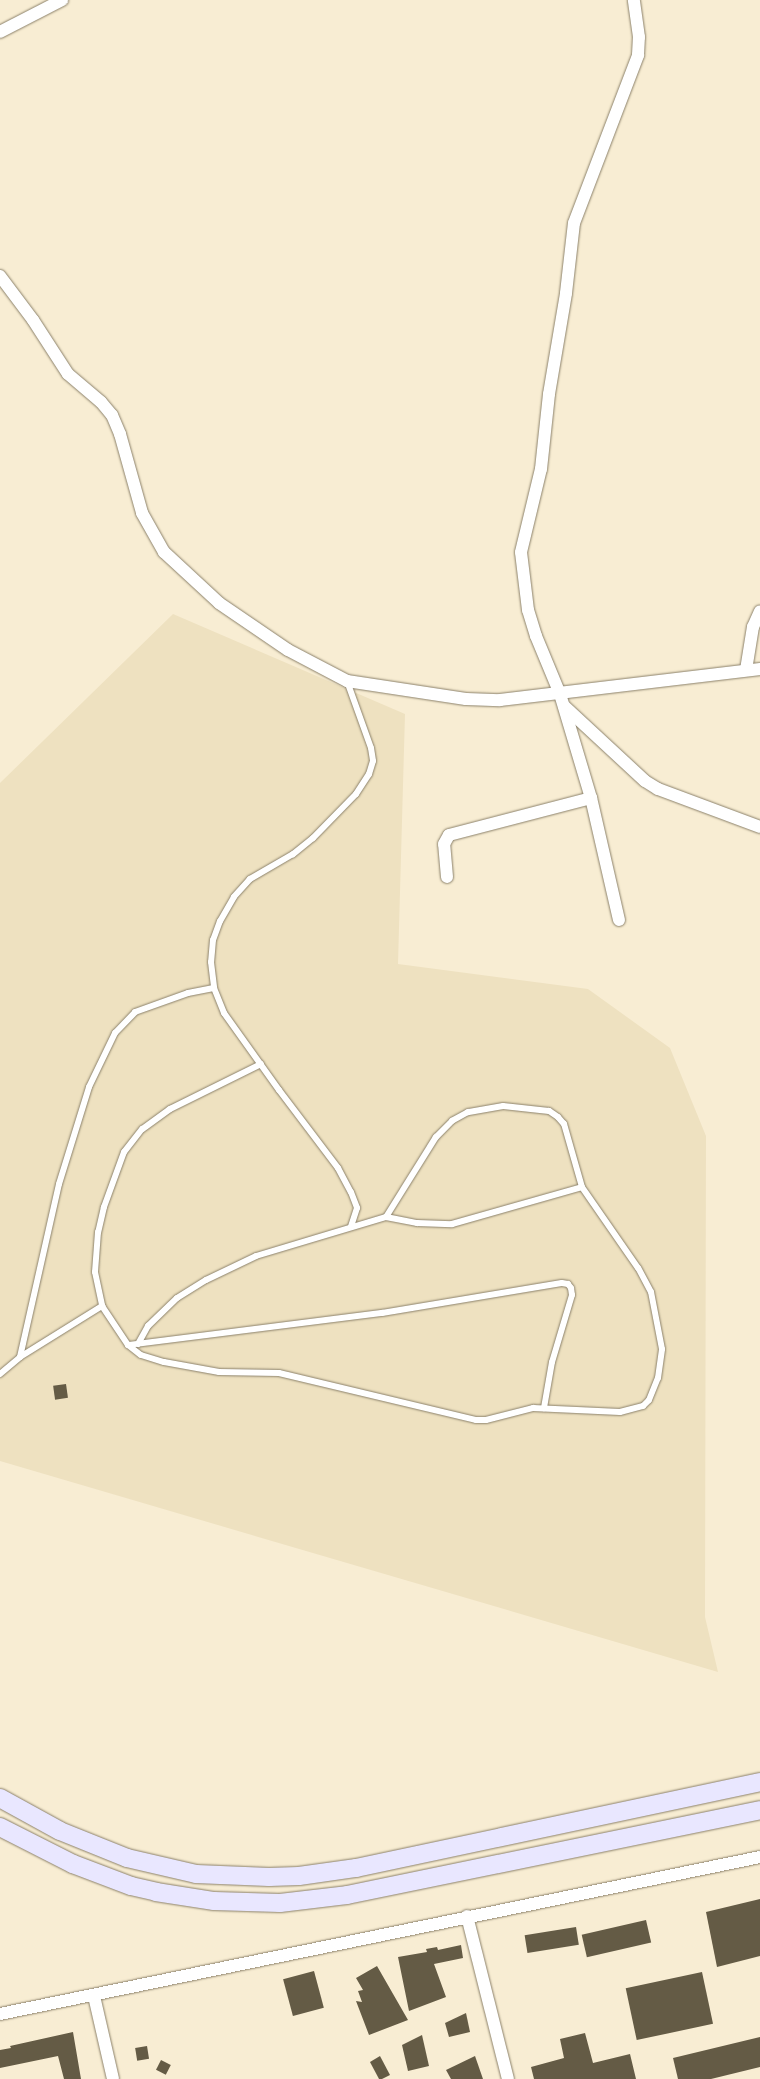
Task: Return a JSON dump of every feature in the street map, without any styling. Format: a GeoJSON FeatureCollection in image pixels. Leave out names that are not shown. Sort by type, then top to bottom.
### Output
{"type":"FeatureCollection","features":[{"type":"Feature","properties":{"kind":"main road"},"geometry":{"type":"LineString","coordinates":[[0,1798],[60,1831],[120,1856],[180,1871],[269,1877],[299,1876],[356,1868],[760,1782]]}},
{"type":"Feature","properties":{"kind":"main road"},"geometry":{"type":"LineString","coordinates":[[0,1826],[73,1864],[131,1886],[214,1901],[280,1902],[347,1894],[760,1810]]}},
{"type":"Feature","properties":{"kind":"street"},"geometry":{"type":"LineString","coordinates":[[0,32],[62,0]]}},
{"type":"Feature","properties":{"kind":"street"},"geometry":{"type":"LineString","coordinates":[[619,920],[591,798],[561,699],[536,636],[528,610],[521,552],[541,469],[549,394],[566,293],[574,223],[638,55],[639,37],[634,0]]}},
{"type":"Feature","properties":{"kind":"street"},"geometry":{"type":"LineString","coordinates":[[0,276],[33,320],[68,374],[112,414],[120,434],[142,513],[164,552],[219,603],[288,650],[347,681],[466,699],[561,699],[760,669]]}},
{"type":"Feature","properties":{"kind":"street"},"geometry":{"type":"LineString","coordinates":[[746,670],[751,633],[760,611]]}},
{"type":"Feature","properties":{"kind":"street"},"geometry":{"type":"LineString","coordinates":[[561,699],[645,781],[658,789],[760,828]]}},
{"type":"Feature","properties":{"kind":"street"},"geometry":{"type":"LineString","coordinates":[[447,878],[444,844],[449,835],[591,798]]}},
{"type":"Feature","properties":{"kind":"street"},"geometry":{"type":"LineString","coordinates":[[0,2014],[760,1857]]}},
{"type":"Feature","properties":{"kind":"street"},"geometry":{"type":"LineString","coordinates":[[467,1916],[508,2079]]}},
{"type":"Feature","properties":{"kind":"street"},"geometry":{"type":"LineString","coordinates":[[94,1996],[113,2079]]}},
{"type":"Feature","properties":{"kind":"lane"},"geometry":{"type":"LineString","coordinates":[[347,681],[371,748],[374,761],[370,774],[356,794],[314,838],[293,854],[250,879],[234,897],[220,920],[213,940],[211,962],[214,988],[224,1012],[338,1168],[351,1192],[357,1208],[351,1227]]}},
{"type":"Feature","properties":{"kind":"lane"},"geometry":{"type":"LineString","coordinates":[[20,1357],[59,1184],[89,1086],[115,1033],[135,1012],[188,993],[214,988]]}},
{"type":"Feature","properties":{"kind":"lane"},"geometry":{"type":"LineString","coordinates":[[261,1064],[170,1109],[142,1129],[124,1152],[104,1207],[98,1232],[95,1272],[102,1306],[128,1345],[141,1354],[164,1362],[219,1372],[279,1373],[349,1392],[476,1420],[486,1420],[523,1409],[544,1408],[596,1412],[633,1410],[644,1406],[649,1400],[658,1378],[662,1349],[651,1292],[638,1268],[582,1187],[564,1124],[558,1117],[549,1111],[503,1106],[468,1112],[452,1121],[436,1137],[386,1217]]}},
{"type":"Feature","properties":{"kind":"lane"},"geometry":{"type":"LineString","coordinates":[[138,1344],[148,1326],[177,1298],[206,1280],[256,1256],[386,1217],[418,1223],[452,1224],[582,1187]]}},
{"type":"Feature","properties":{"kind":"lane"},"geometry":{"type":"LineString","coordinates":[[128,1345],[382,1313],[562,1283],[568,1284],[572,1295],[552,1362],[544,1408]]}},
{"type":"Feature","properties":{"kind":"lane"},"geometry":{"type":"LineString","coordinates":[[0,1374],[20,1357],[102,1306]]}},
{"type":"Feature","properties":{"kind":"shaded area"},"geometry":{"type":"Polygon","coordinates":[[[173,614],[405,714],[398,964],[588,989],[670,1048],[706,1136],[705,1617],[718,1672],[0,1461],[0,783],[173,614]]]}},
{"type":"Feature","properties":{"kind":"building"},"geometry":{"type":"Polygon","coordinates":[[[66,1384],[68,1398],[55,1400],[53,1386],[66,1384]]]}},
{"type":"Feature","properties":{"kind":"building"},"geometry":{"type":"Polygon","coordinates":[[[760,1899],[760,1956],[717,1967],[706,1912],[760,1899]]]}},
{"type":"Feature","properties":{"kind":"building"},"geometry":{"type":"Polygon","coordinates":[[[646,1920],[651,1942],[587,1957],[582,1935],[646,1920]]]}},
{"type":"Feature","properties":{"kind":"building"},"geometry":{"type":"Polygon","coordinates":[[[576,1927],[579,1945],[527,1953],[525,1935],[576,1927]]]}},
{"type":"Feature","properties":{"kind":"building"},"geometry":{"type":"Polygon","coordinates":[[[461,1945],[463,1958],[434,1964],[446,1997],[409,2011],[398,1957],[427,1952],[426,1949],[437,1947],[438,1950],[461,1945]]]}},
{"type":"Feature","properties":{"kind":"building"},"geometry":{"type":"Polygon","coordinates":[[[377,1966],[408,2020],[369,2035],[356,2001],[362,2002],[358,1991],[363,1990],[356,1978],[377,1966]]]}},
{"type":"Feature","properties":{"kind":"building"},"geometry":{"type":"Polygon","coordinates":[[[314,1971],[324,2008],[293,2016],[283,1979],[314,1971]]]}},
{"type":"Feature","properties":{"kind":"building"},"geometry":{"type":"Polygon","coordinates":[[[702,1972],[713,2024],[637,2040],[626,1988],[702,1972]]]}},
{"type":"Feature","properties":{"kind":"building"},"geometry":{"type":"Polygon","coordinates":[[[466,2013],[470,2032],[449,2037],[445,2023],[466,2013]]]}},
{"type":"Feature","properties":{"kind":"building"},"geometry":{"type":"Polygon","coordinates":[[[73,2032],[81,2079],[64,2079],[58,2056],[0,2068],[0,2050],[73,2032]]]}},
{"type":"Feature","properties":{"kind":"building"},"geometry":{"type":"Polygon","coordinates":[[[585,2033],[593,2063],[630,2054],[636,2079],[534,2079],[531,2067],[564,2058],[560,2039],[585,2033]]]}},
{"type":"Feature","properties":{"kind":"building"},"geometry":{"type":"Polygon","coordinates":[[[422,2035],[429,2066],[408,2071],[402,2045],[422,2035]]]}},
{"type":"Feature","properties":{"kind":"building"},"geometry":{"type":"Polygon","coordinates":[[[760,2037],[760,2067],[711,2079],[678,2079],[673,2058],[760,2037]]]}},
{"type":"Feature","properties":{"kind":"building"},"geometry":{"type":"Polygon","coordinates":[[[147,2046],[149,2059],[137,2061],[135,2048],[147,2046]]]}},
{"type":"Feature","properties":{"kind":"building"},"geometry":{"type":"Polygon","coordinates":[[[380,2056],[390,2075],[382,2079],[379,2079],[370,2062],[380,2056]]]}},
{"type":"Feature","properties":{"kind":"building"},"geometry":{"type":"Polygon","coordinates":[[[475,2056],[483,2079],[451,2079],[446,2070],[475,2056]]]}},
{"type":"Feature","properties":{"kind":"building"},"geometry":{"type":"Polygon","coordinates":[[[161,2060],[171,2065],[166,2075],[156,2070],[161,2060]]]}}]}
